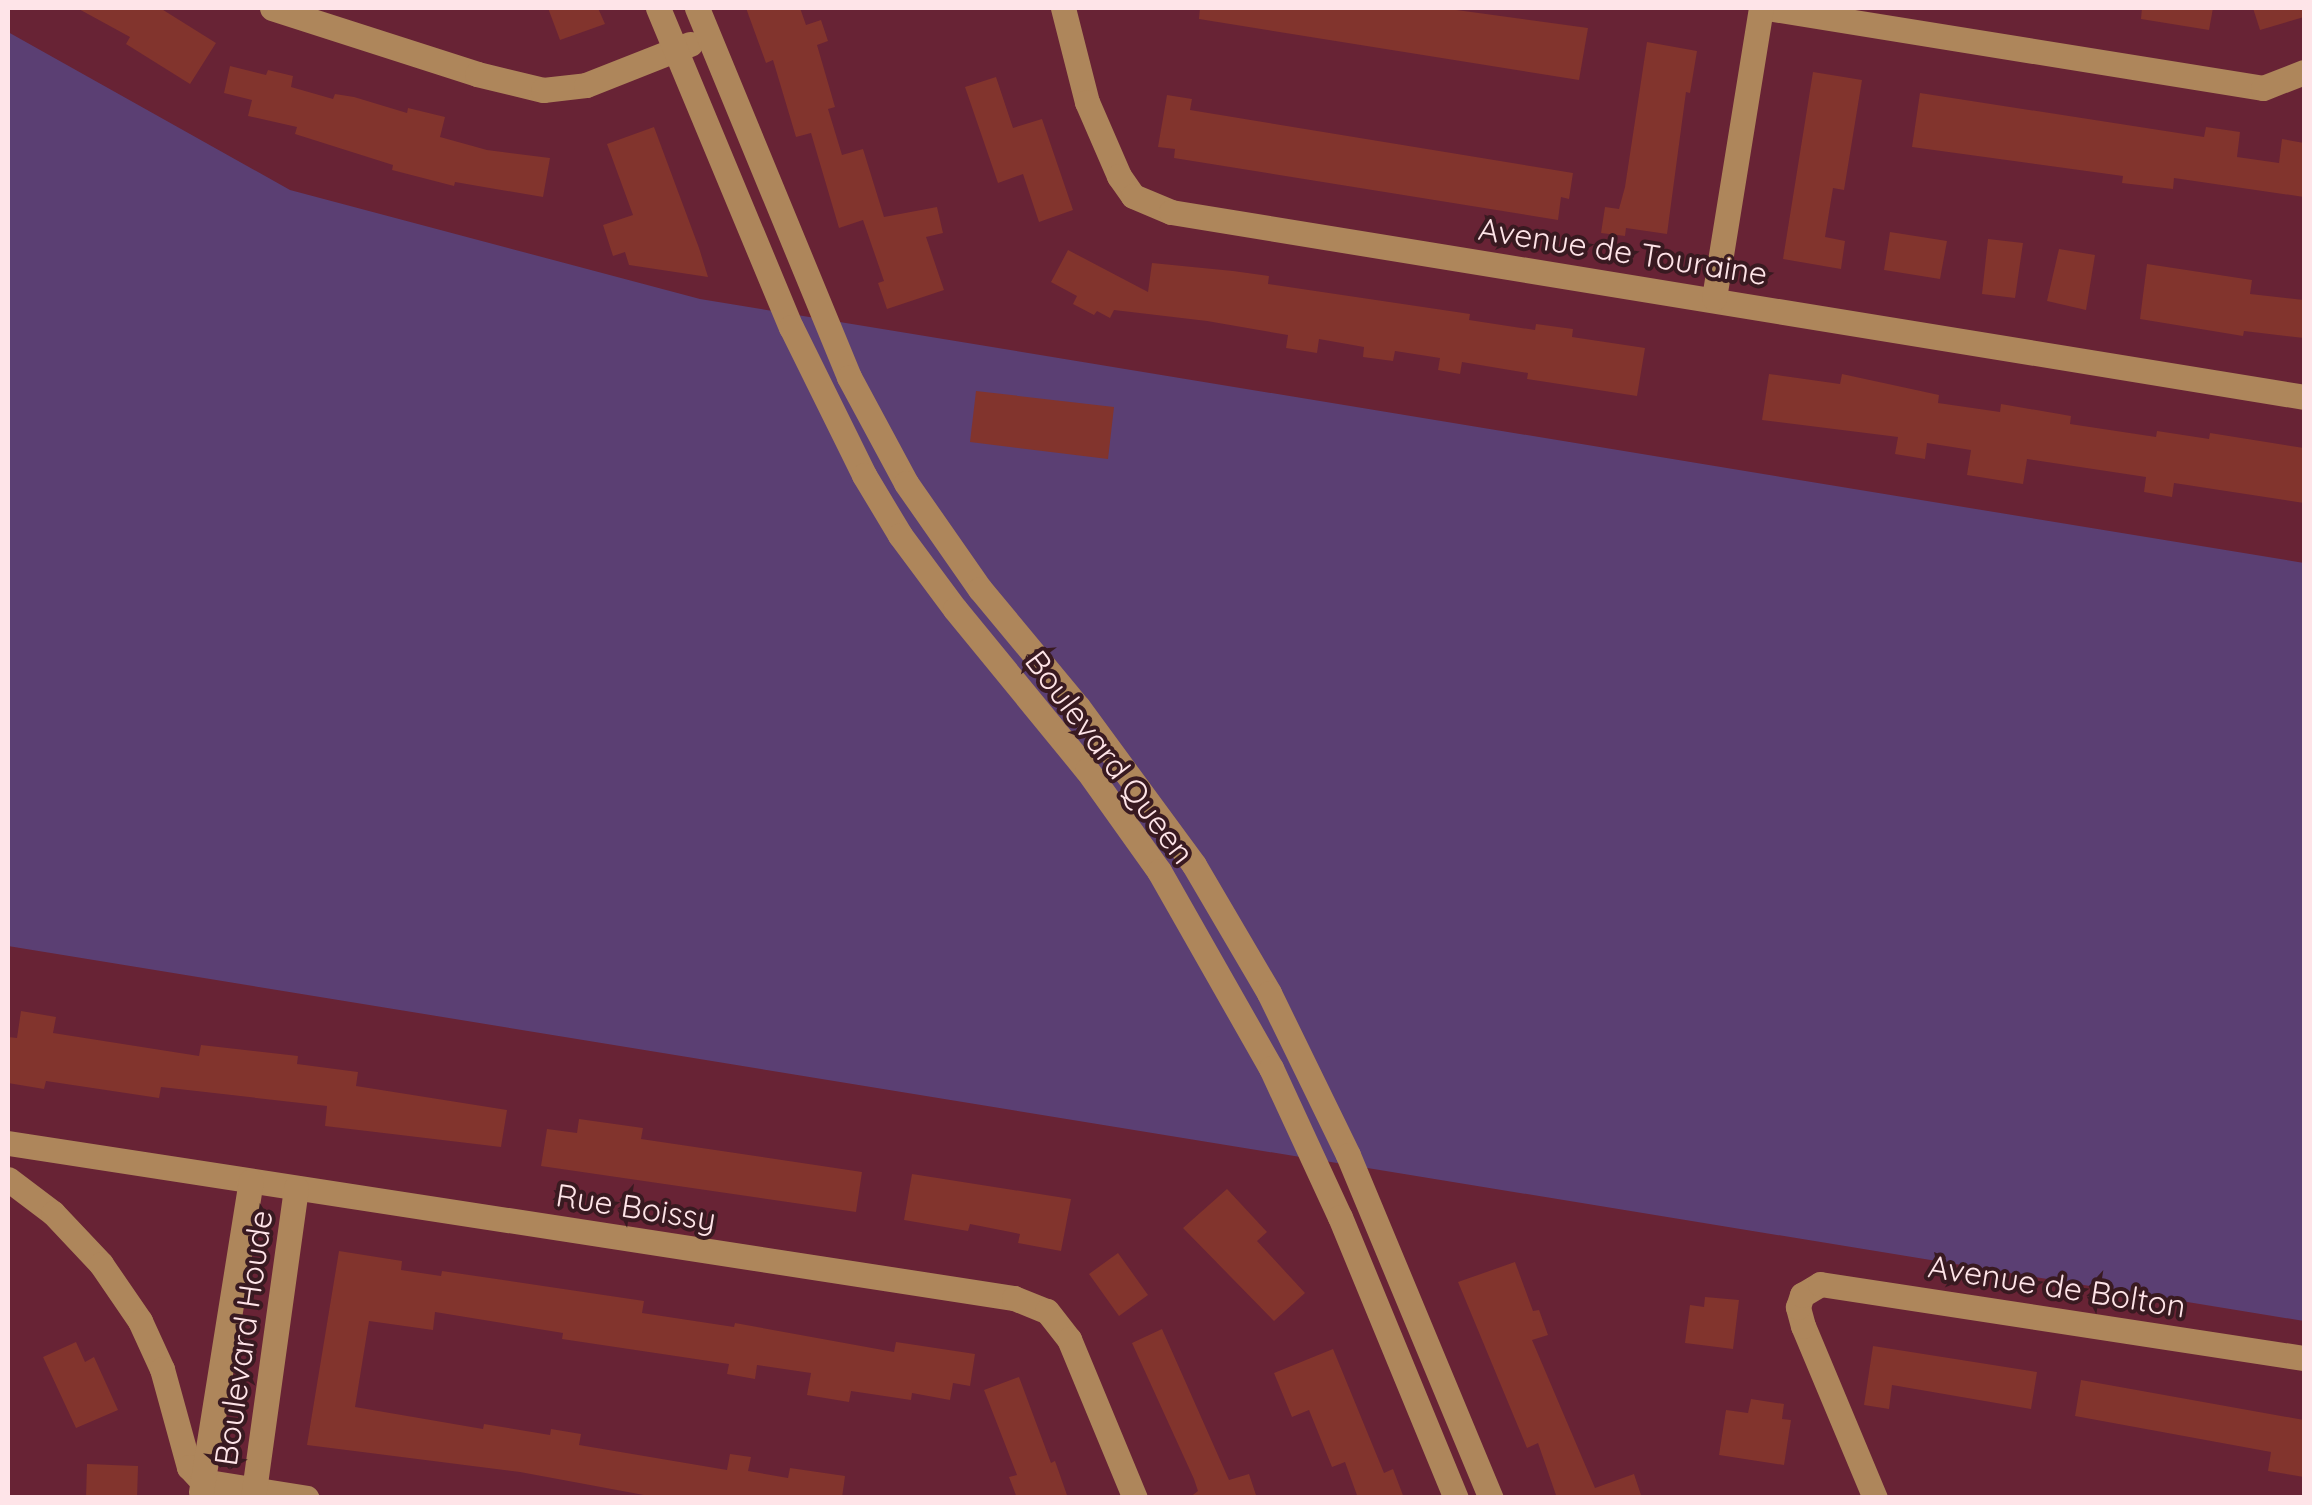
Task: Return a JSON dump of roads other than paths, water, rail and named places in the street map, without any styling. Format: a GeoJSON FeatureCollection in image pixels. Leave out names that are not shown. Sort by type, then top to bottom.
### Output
{"type":"FeatureCollection","features":[{"type":"Feature","properties":{"kind":"street"},"geometry":{"type":"LineString","coordinates":[[272,8],[477,74],[543,90],[586,85],[708,36]]}},
{"type":"Feature","properties":{"kind":"street","name":"Boulevard Queen"},"geometry":{"type":"LineString","coordinates":[[658,8],[791,328],[850,450],[900,535],[1087,770],[1194,926],[1271,1068],[1350,1242],[1456,1498]]}},
{"type":"Feature","properties":{"kind":"street","name":"Boulevard Queen"},"geometry":{"type":"LineString","coordinates":[[697,8],[849,377],[926,514],[980,588],[1078,707],[1194,865],[1269,993],[1379,1228],[1492,1498]]}},
{"type":"Feature","properties":{"kind":"street","name":"Avenue de Touraine"},"geometry":{"type":"LineString","coordinates":[[1063,8],[1087,102],[1119,176],[1133,196],[1171,212],[2304,397]]}},
{"type":"Feature","properties":{"kind":"street"},"geometry":{"type":"LineString","coordinates":[[1714,298],[1764,8],[2263,88],[2304,72]]}},
{"type":"Feature","properties":{"kind":"street"},"geometry":{"type":"LineString","coordinates":[[791,328],[822,314]]}},
{"type":"Feature","properties":{"kind":"street","name":"Rue Boissy"},"geometry":{"type":"LineString","coordinates":[[8,1143],[1014,1298],[1047,1311],[1069,1340],[1135,1498]]}},
{"type":"Feature","properties":{"kind":"street","name":"Boulevard Houde"},"geometry":{"type":"LineString","coordinates":[[8,1179],[53,1213],[101,1264],[140,1322],[162,1369],[190,1467],[201,1489]]}},
{"type":"Feature","properties":{"kind":"street","name":"Boulevard Houde"},"geometry":{"type":"LineString","coordinates":[[201,1489],[250,1181]]}},
{"type":"Feature","properties":{"kind":"street","name":"Boulevard Houde"},"geometry":{"type":"LineString","coordinates":[[254,1493],[296,1188]]}},
{"type":"Feature","properties":{"kind":"street"},"geometry":{"type":"LineString","coordinates":[[1350,1242],[1379,1228]]}},
{"type":"Feature","properties":{"kind":"street","name":"Avenue de Bolton"},"geometry":{"type":"LineString","coordinates":[[1874,1498],[1802,1326],[1798,1307],[1802,1295],[1820,1284],[1840,1284],[2304,1358]]}},
{"type":"Feature","properties":{"kind":"street"},"geometry":{"type":"LineString","coordinates":[[201,1489],[306,1498]]}}]}
